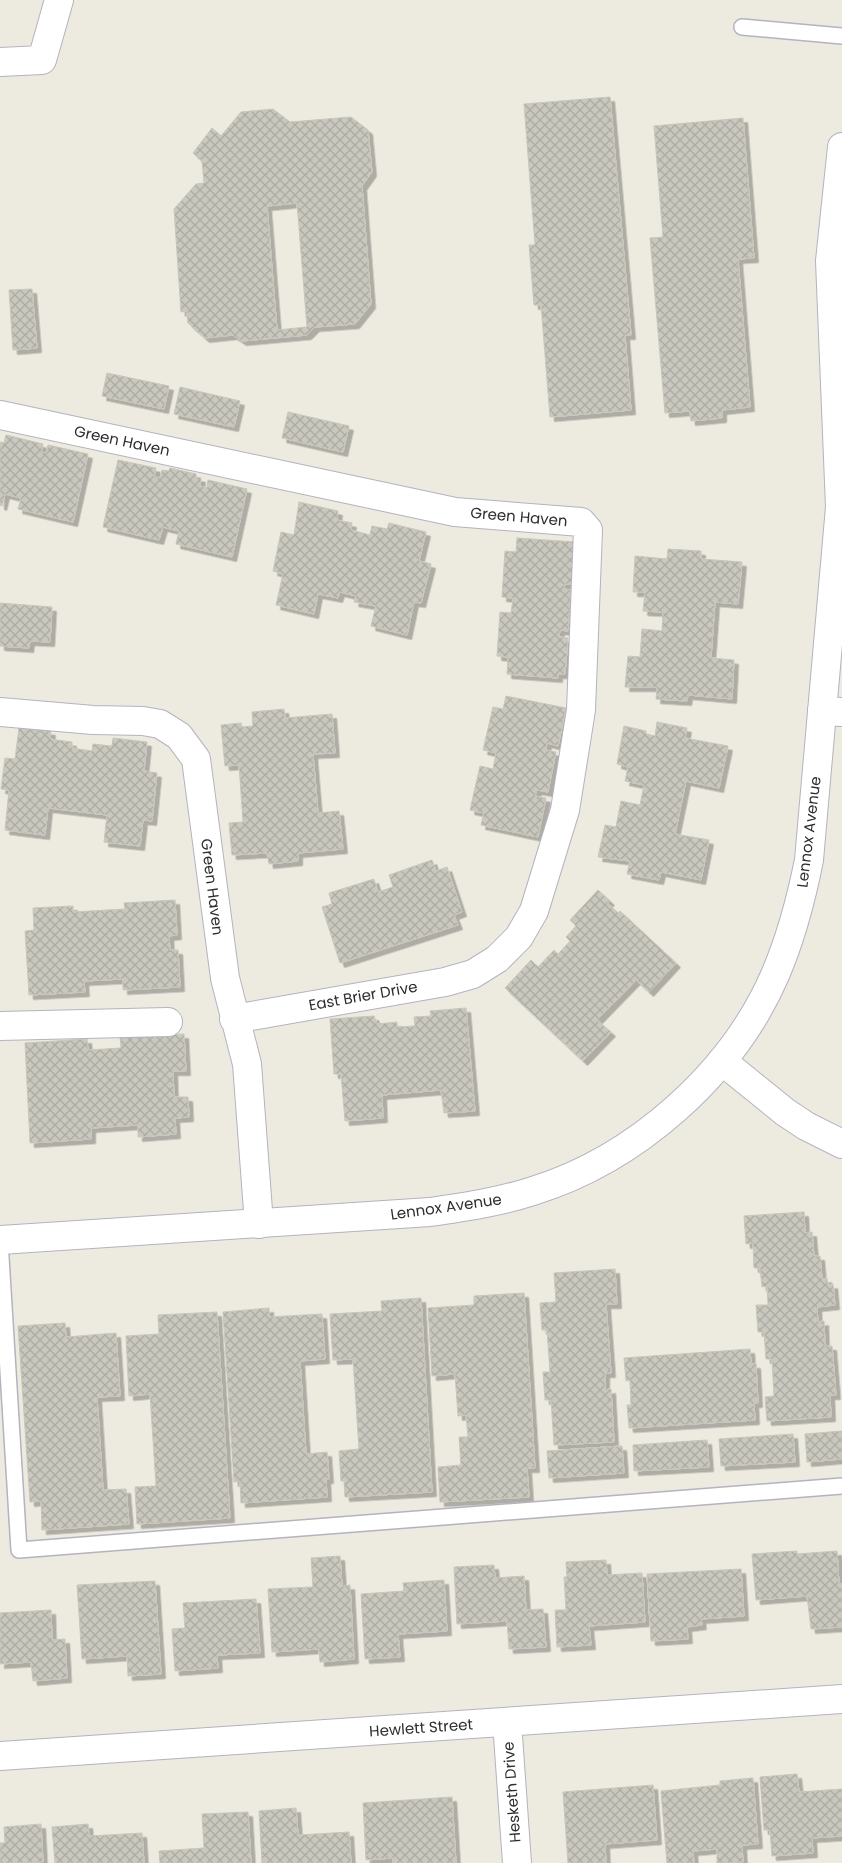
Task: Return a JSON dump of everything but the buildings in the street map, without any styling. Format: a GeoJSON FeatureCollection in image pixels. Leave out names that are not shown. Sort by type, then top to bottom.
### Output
{"type":"FeatureCollection","features":[{"type":"Feature","properties":{"kind":"street"},"geometry":{"type":"LineString","coordinates":[[0,62],[42,60],[59,0]]}},
{"type":"Feature","properties":{"kind":"street","name":"Lennox Avenue"},"geometry":{"type":"LineString","coordinates":[[0,1241],[430,1212],[487,1204],[535,1191],[588,1169],[637,1139],[682,1103],[722,1060],[746,1026],[774,977],[797,916],[809,860],[832,712],[840,507],[830,261],[840,182],[842,147]]}},
{"type":"Feature","properties":{"kind":"street","name":"Green Haven"},"geometry":{"type":"LineString","coordinates":[[0,415],[455,512],[581,522],[588,530],[581,710],[565,810],[534,912],[519,937],[489,964]]}},
{"type":"Feature","properties":{"kind":"street","name":"Green Haven"},"geometry":{"type":"LineString","coordinates":[[0,712],[92,720],[143,720],[160,724],[179,736],[196,759],[219,942],[234,1019],[247,1064],[259,1224]]}},
{"type":"Feature","properties":{"kind":"street","name":"East Brier Drive"},"geometry":{"type":"LineString","coordinates":[[234,1019],[445,982],[473,974],[489,964]]}},
{"type":"Feature","properties":{"kind":"street"},"geometry":{"type":"LineString","coordinates":[[0,1026],[168,1022]]}},
{"type":"Feature","properties":{"kind":"street"},"geometry":{"type":"LineString","coordinates":[[722,1060],[785,1112],[806,1126],[842,1144]]}},
{"type":"Feature","properties":{"kind":"street","name":"Hewlett Street"},"geometry":{"type":"LineString","coordinates":[[0,1756],[842,1699]]}},
{"type":"Feature","properties":{"kind":"street","name":"Hesketh Drive"},"geometry":{"type":"LineString","coordinates":[[507,1722],[517,1863]]}},
{"type":"Feature","properties":{"kind":"lane"},"geometry":{"type":"LineString","coordinates":[[742,27],[842,36]]}},
{"type":"Feature","properties":{"kind":"lane"},"geometry":{"type":"LineString","coordinates":[[0,1241],[19,1550],[842,1486]]}}]}
